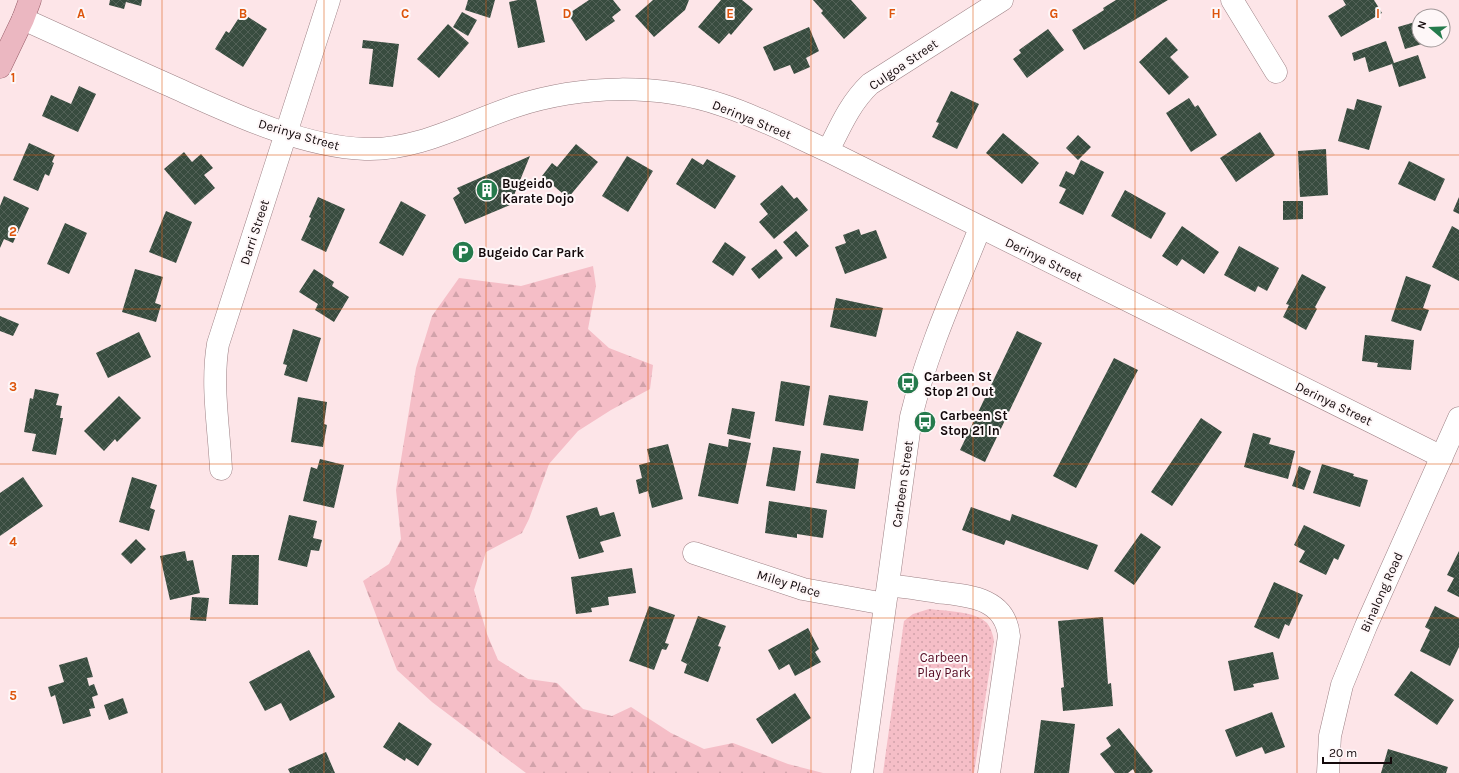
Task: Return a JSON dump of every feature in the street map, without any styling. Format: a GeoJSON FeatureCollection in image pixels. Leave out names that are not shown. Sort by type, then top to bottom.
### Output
{"type":"FeatureCollection","features":[{"type":"Feature","properties":{"kind":"main road"},"geometry":{"type":"LineString","coordinates":[[0,67],[26,9]]}},
{"type":"Feature","properties":{"kind":"street","name":"Darri Street"},"geometry":{"type":"LineString","coordinates":[[221,469],[215,380],[215,362],[218,344],[329,0]]}},
{"type":"Feature","properties":{"kind":"street","name":"Culgoa Street"},"geometry":{"type":"LineString","coordinates":[[828,151],[844,118],[860,93],[870,84],[880,76],[1002,0]]}},
{"type":"Feature","properties":{"kind":"street"},"geometry":{"type":"LineString","coordinates":[[1232,0],[1276,72]]}},
{"type":"Feature","properties":{"kind":"street","name":"Derinya Street"},"geometry":{"type":"LineString","coordinates":[[26,9],[221,109],[286,133],[322,144],[344,148],[393,148],[449,132],[515,106],[561,94],[586,91],[635,89],[686,95],[721,104],[754,117],[828,151],[1442,457]]}},
{"type":"Feature","properties":{"kind":"street","name":"Carbeen Street"},"geometry":{"type":"LineString","coordinates":[[862,773],[911,417],[919,383],[930,350],[980,228]]}},
{"type":"Feature","properties":{"kind":"street","name":"Binalong Road"},"geometry":{"type":"LineString","coordinates":[[1328,773],[1330,736],[1342,686],[1366,626],[1459,418]]}},
{"type":"Feature","properties":{"kind":"street","name":"Miley Place"},"geometry":{"type":"LineString","coordinates":[[694,553],[803,589],[887,594]]}},
{"type":"Feature","properties":{"kind":"street"},"geometry":{"type":"LineString","coordinates":[[887,594],[973,596],[996,608],[1008,624],[1009,636],[989,773]]}},
{"type":"Feature","properties":{"kind":"green space"},"geometry":{"type":"Polygon","coordinates":[[[593,266],[596,286],[588,329],[609,348],[653,365],[650,389],[611,410],[578,431],[549,464],[529,519],[522,533],[486,552],[474,590],[487,634],[498,660],[528,679],[557,683],[583,709],[612,716],[631,707],[671,733],[704,749],[733,743],[788,764],[823,773],[526,773],[432,702],[397,670],[363,581],[389,564],[401,539],[396,490],[416,368],[432,316],[459,278],[521,286],[593,266]]]}},
{"type":"Feature","properties":{"kind":"green space","name":"Carbeen Play Park"},"geometry":{"type":"Polygon","coordinates":[[[929,609],[960,612],[982,619],[990,627],[994,641],[974,773],[883,773],[904,621],[913,614],[929,609]]]}},
{"type":"Feature","properties":{"kind":"building"},"geometry":{"type":"Polygon","coordinates":[[[110,0],[142,0],[141,6],[126,2],[124,9],[109,5],[110,0]]]}},
{"type":"Feature","properties":{"kind":"building"},"geometry":{"type":"Polygon","coordinates":[[[468,0],[495,0],[490,18],[465,10],[468,0]]]}},
{"type":"Feature","properties":{"kind":"building"},"geometry":{"type":"Polygon","coordinates":[[[518,0],[536,0],[545,42],[518,48],[509,2],[518,0]]]}},
{"type":"Feature","properties":{"kind":"building"},"geometry":{"type":"Polygon","coordinates":[[[589,0],[613,0],[621,10],[612,17],[615,21],[586,41],[568,14],[589,0]]]}},
{"type":"Feature","properties":{"kind":"building"},"geometry":{"type":"Polygon","coordinates":[[[653,0],[689,0],[685,10],[654,37],[635,16],[653,0]]]}},
{"type":"Feature","properties":{"kind":"building"},"geometry":{"type":"Polygon","coordinates":[[[721,0],[742,0],[753,9],[731,35],[729,33],[719,44],[698,27],[721,0]]]}},
{"type":"Feature","properties":{"kind":"building"},"geometry":{"type":"Polygon","coordinates":[[[813,0],[851,0],[867,18],[844,39],[821,13],[823,11],[813,0]]]}},
{"type":"Feature","properties":{"kind":"building"},"geometry":{"type":"Polygon","coordinates":[[[1116,0],[1168,0],[1084,50],[1072,30],[1104,10],[1103,8],[1116,0]]]}},
{"type":"Feature","properties":{"kind":"building"},"geometry":{"type":"Polygon","coordinates":[[[1343,0],[1374,0],[1382,13],[1341,37],[1328,16],[1346,5],[1343,0]]]}},
{"type":"Feature","properties":{"kind":"building"},"geometry":{"type":"Polygon","coordinates":[[[462,12],[477,20],[468,36],[453,27],[462,12]]]}},
{"type":"Feature","properties":{"kind":"building"},"geometry":{"type":"Polygon","coordinates":[[[242,13],[267,29],[243,67],[215,49],[226,31],[229,33],[242,13]]]}},
{"type":"Feature","properties":{"kind":"building"},"geometry":{"type":"Polygon","coordinates":[[[1411,23],[1411,47],[1405,49],[1398,27],[1411,23]]]}},
{"type":"Feature","properties":{"kind":"building"},"geometry":{"type":"Polygon","coordinates":[[[448,24],[469,43],[439,78],[417,59],[448,24]]]}},
{"type":"Feature","properties":{"kind":"building"},"geometry":{"type":"Polygon","coordinates":[[[809,27],[819,51],[806,58],[810,67],[794,74],[790,65],[774,71],[763,47],[809,27]]]}},
{"type":"Feature","properties":{"kind":"building"},"geometry":{"type":"Polygon","coordinates":[[[1048,29],[1064,50],[1027,78],[1013,59],[1021,53],[1019,50],[1048,29]]]}},
{"type":"Feature","properties":{"kind":"building"},"geometry":{"type":"Polygon","coordinates":[[[1166,37],[1178,50],[1170,57],[1189,77],[1169,95],[1139,62],[1166,37]]]}},
{"type":"Feature","properties":{"kind":"building"},"geometry":{"type":"Polygon","coordinates":[[[363,40],[399,44],[393,87],[369,84],[373,49],[362,48],[363,40]]]}},
{"type":"Feature","properties":{"kind":"building"},"geometry":{"type":"Polygon","coordinates":[[[1386,41],[1394,63],[1418,55],[1426,78],[1399,87],[1392,64],[1369,72],[1365,57],[1354,61],[1352,53],[1386,41]]]}},
{"type":"Feature","properties":{"kind":"building"},"geometry":{"type":"Polygon","coordinates":[[[79,86],[96,94],[78,132],[42,116],[51,95],[71,104],[79,86]]]}},
{"type":"Feature","properties":{"kind":"building"},"geometry":{"type":"Polygon","coordinates":[[[951,91],[979,104],[957,149],[932,137],[939,123],[936,122],[951,91]]]}},
{"type":"Feature","properties":{"kind":"building"},"geometry":{"type":"Polygon","coordinates":[[[1189,98],[1195,107],[1198,105],[1217,135],[1191,152],[1166,113],[1189,98]]]}},
{"type":"Feature","properties":{"kind":"building"},"geometry":{"type":"Polygon","coordinates":[[[1357,99],[1382,106],[1369,150],[1338,141],[1347,108],[1354,110],[1357,99]]]}},
{"type":"Feature","properties":{"kind":"building"},"geometry":{"type":"Polygon","coordinates":[[[1260,132],[1275,155],[1236,182],[1220,158],[1260,132]]]}},
{"type":"Feature","properties":{"kind":"building"},"geometry":{"type":"Polygon","coordinates":[[[1003,133],[1039,163],[1022,184],[986,153],[1003,133]]]}},
{"type":"Feature","properties":{"kind":"building"},"geometry":{"type":"Polygon","coordinates":[[[1078,135],[1091,147],[1078,160],[1066,148],[1078,135]]]}},
{"type":"Feature","properties":{"kind":"building"},"geometry":{"type":"Polygon","coordinates":[[[29,143],[55,155],[52,162],[54,163],[49,176],[45,174],[38,191],[13,180],[29,143]]]}},
{"type":"Feature","properties":{"kind":"building"},"geometry":{"type":"Polygon","coordinates":[[[576,144],[598,162],[568,198],[542,176],[552,163],[557,167],[576,144]]]}},
{"type":"Feature","properties":{"kind":"building"},"geometry":{"type":"Polygon","coordinates":[[[1326,149],[1328,195],[1300,197],[1298,151],[1326,149]]]}},
{"type":"Feature","properties":{"kind":"building"},"geometry":{"type":"Polygon","coordinates":[[[184,152],[192,162],[201,154],[213,168],[204,175],[215,188],[195,205],[164,169],[184,152]]]}},
{"type":"Feature","properties":{"kind":"building","name":"Bugeido Karate Dojo"},"geometry":{"type":"Polygon","coordinates":[[[530,156],[510,205],[465,224],[453,198],[460,193],[457,188],[530,156]]]}},
{"type":"Feature","properties":{"kind":"building"},"geometry":{"type":"Polygon","coordinates":[[[627,156],[653,171],[628,212],[602,196],[627,156]]]}},
{"type":"Feature","properties":{"kind":"building"},"geometry":{"type":"Polygon","coordinates":[[[692,158],[703,165],[707,159],[736,176],[715,209],[676,184],[692,158]]]}},
{"type":"Feature","properties":{"kind":"building"},"geometry":{"type":"Polygon","coordinates":[[[1081,160],[1104,172],[1083,215],[1059,203],[1066,189],[1059,186],[1066,171],[1074,175],[1081,160]]]}},
{"type":"Feature","properties":{"kind":"building"},"geometry":{"type":"Polygon","coordinates":[[[1409,161],[1445,179],[1435,201],[1398,184],[1409,161]]]}},
{"type":"Feature","properties":{"kind":"building"},"geometry":{"type":"Polygon","coordinates":[[[782,185],[794,199],[797,197],[808,210],[774,239],[759,222],[768,214],[760,204],[782,185]]]}},
{"type":"Feature","properties":{"kind":"building"},"geometry":{"type":"Polygon","coordinates":[[[1125,190],[1166,213],[1151,239],[1111,216],[1125,190]]]}},
{"type":"Feature","properties":{"kind":"building"},"geometry":{"type":"Polygon","coordinates":[[[4,196],[29,208],[13,243],[4,239],[0,248],[0,206],[4,196]]]}},
{"type":"Feature","properties":{"kind":"building"},"geometry":{"type":"Polygon","coordinates":[[[318,197],[345,209],[326,252],[301,240],[311,218],[309,217],[318,197]]]}},
{"type":"Feature","properties":{"kind":"building"},"geometry":{"type":"Polygon","coordinates":[[[1459,197],[1459,214],[1453,211],[1459,197]]]}},
{"type":"Feature","properties":{"kind":"building"},"geometry":{"type":"Polygon","coordinates":[[[401,201],[426,215],[403,256],[379,243],[401,201]]]}},
{"type":"Feature","properties":{"kind":"building"},"geometry":{"type":"Polygon","coordinates":[[[1283,201],[1303,201],[1303,219],[1283,220],[1283,201]]]}},
{"type":"Feature","properties":{"kind":"building"},"geometry":{"type":"Polygon","coordinates":[[[166,211],[192,222],[176,263],[149,252],[166,211]]]}},
{"type":"Feature","properties":{"kind":"building"},"geometry":{"type":"Polygon","coordinates":[[[65,223],[87,233],[69,274],[47,264],[65,223]]]}},
{"type":"Feature","properties":{"kind":"building"},"geometry":{"type":"Polygon","coordinates":[[[1182,226],[1219,252],[1204,274],[1182,259],[1177,266],[1162,256],[1182,226]]]}},
{"type":"Feature","properties":{"kind":"building"},"geometry":{"type":"Polygon","coordinates":[[[1452,226],[1459,230],[1459,281],[1432,267],[1452,226]]]}},
{"type":"Feature","properties":{"kind":"building"},"geometry":{"type":"Polygon","coordinates":[[[859,229],[861,235],[876,230],[887,258],[845,274],[835,247],[846,243],[843,235],[859,229]]]}},
{"type":"Feature","properties":{"kind":"building"},"geometry":{"type":"Polygon","coordinates":[[[796,231],[809,246],[796,257],[783,242],[796,231]]]}},
{"type":"Feature","properties":{"kind":"building"},"geometry":{"type":"Polygon","coordinates":[[[725,242],[746,257],[733,276],[712,262],[725,242]]]}},
{"type":"Feature","properties":{"kind":"building"},"geometry":{"type":"Polygon","coordinates":[[[1239,246],[1279,268],[1267,291],[1258,286],[1255,292],[1224,275],[1239,246]]]}},
{"type":"Feature","properties":{"kind":"building"},"geometry":{"type":"Polygon","coordinates":[[[776,249],[783,258],[759,279],[751,269],[776,249]]]}},
{"type":"Feature","properties":{"kind":"building"},"geometry":{"type":"Polygon","coordinates":[[[135,269],[163,277],[155,303],[161,305],[156,322],[122,312],[135,269]]]}},
{"type":"Feature","properties":{"kind":"building"},"geometry":{"type":"Polygon","coordinates":[[[314,269],[334,282],[332,286],[349,297],[334,322],[315,310],[318,304],[299,292],[314,269]]]}},
{"type":"Feature","properties":{"kind":"building"},"geometry":{"type":"Polygon","coordinates":[[[1302,274],[1326,287],[1315,307],[1317,309],[1306,330],[1283,317],[1289,305],[1286,304],[1302,274]]]}},
{"type":"Feature","properties":{"kind":"building"},"geometry":{"type":"Polygon","coordinates":[[[1406,276],[1431,285],[1423,308],[1429,310],[1421,331],[1391,321],[1406,276]]]}},
{"type":"Feature","properties":{"kind":"building"},"geometry":{"type":"Polygon","coordinates":[[[836,298],[883,308],[876,337],[830,327],[836,298]]]}},
{"type":"Feature","properties":{"kind":"building"},"geometry":{"type":"Polygon","coordinates":[[[0,316],[19,324],[13,336],[0,331],[0,316]]]}},
{"type":"Feature","properties":{"kind":"building"},"geometry":{"type":"Polygon","coordinates":[[[293,329],[321,338],[307,382],[284,375],[287,365],[283,364],[293,329]]]}},
{"type":"Feature","properties":{"kind":"building"},"geometry":{"type":"Polygon","coordinates":[[[1017,331],[1042,343],[985,462],[960,450],[1017,331]]]}},
{"type":"Feature","properties":{"kind":"building"},"geometry":{"type":"Polygon","coordinates":[[[139,332],[151,357],[108,378],[96,353],[139,332]]]}},
{"type":"Feature","properties":{"kind":"building"},"geometry":{"type":"Polygon","coordinates":[[[1365,335],[1414,340],[1411,370],[1377,367],[1378,363],[1362,361],[1365,335]]]}},
{"type":"Feature","properties":{"kind":"building"},"geometry":{"type":"Polygon","coordinates":[[[1114,358],[1138,370],[1076,488],[1053,476],[1114,358]]]}},
{"type":"Feature","properties":{"kind":"building"},"geometry":{"type":"Polygon","coordinates":[[[781,381],[810,386],[804,426],[775,421],[781,381]]]}},
{"type":"Feature","properties":{"kind":"building"},"geometry":{"type":"Polygon","coordinates":[[[35,389],[59,394],[56,405],[62,406],[60,418],[63,418],[56,455],[32,451],[36,434],[24,432],[30,398],[33,399],[35,389]]]}},
{"type":"Feature","properties":{"kind":"building"},"geometry":{"type":"Polygon","coordinates":[[[829,395],[868,401],[863,431],[823,425],[829,395]]]}},
{"type":"Feature","properties":{"kind":"building"},"geometry":{"type":"Polygon","coordinates":[[[119,396],[141,418],[117,442],[115,439],[104,451],[84,431],[119,396]]]}},
{"type":"Feature","properties":{"kind":"building"},"geometry":{"type":"Polygon","coordinates":[[[298,397],[327,402],[324,424],[327,425],[323,447],[291,442],[298,397]]]}},
{"type":"Feature","properties":{"kind":"building"},"geometry":{"type":"Polygon","coordinates":[[[732,408],[755,412],[750,439],[727,434],[732,408]]]}},
{"type":"Feature","properties":{"kind":"building"},"geometry":{"type":"Polygon","coordinates":[[[1201,418],[1222,432],[1172,506],[1151,492],[1201,418]]]}},
{"type":"Feature","properties":{"kind":"building"},"geometry":{"type":"Polygon","coordinates":[[[1253,433],[1271,438],[1269,444],[1295,451],[1288,479],[1244,467],[1253,433]]]}},
{"type":"Feature","properties":{"kind":"building"},"geometry":{"type":"Polygon","coordinates":[[[729,439],[751,443],[738,504],[698,496],[709,443],[728,447],[729,439]]]}},
{"type":"Feature","properties":{"kind":"building"},"geometry":{"type":"Polygon","coordinates":[[[668,444],[683,499],[652,508],[648,491],[639,494],[636,480],[642,478],[639,465],[650,462],[647,449],[668,444]]]}},
{"type":"Feature","properties":{"kind":"building"},"geometry":{"type":"Polygon","coordinates":[[[773,447],[801,451],[795,491],[766,486],[773,447]]]}},
{"type":"Feature","properties":{"kind":"building"},"geometry":{"type":"Polygon","coordinates":[[[821,453],[859,459],[855,489],[816,483],[821,453]]]}},
{"type":"Feature","properties":{"kind":"building"},"geometry":{"type":"Polygon","coordinates":[[[320,459],[344,465],[334,508],[303,501],[311,467],[317,469],[320,459]]]}},
{"type":"Feature","properties":{"kind":"building"},"geometry":{"type":"Polygon","coordinates":[[[1322,464],[1368,480],[1360,507],[1313,493],[1322,464]]]}},
{"type":"Feature","properties":{"kind":"building"},"geometry":{"type":"Polygon","coordinates":[[[1299,466],[1311,471],[1304,490],[1292,486],[1299,466]]]}},
{"type":"Feature","properties":{"kind":"building"},"geometry":{"type":"Polygon","coordinates":[[[23,477],[43,506],[0,536],[0,493],[23,477]]]}},
{"type":"Feature","properties":{"kind":"building"},"geometry":{"type":"Polygon","coordinates":[[[132,477],[157,485],[150,508],[155,510],[149,531],[119,522],[132,477]]]}},
{"type":"Feature","properties":{"kind":"building"},"geometry":{"type":"Polygon","coordinates":[[[769,501],[827,510],[823,538],[797,534],[797,538],[765,533],[769,501]]]}},
{"type":"Feature","properties":{"kind":"building"},"geometry":{"type":"Polygon","coordinates":[[[597,507],[600,516],[614,512],[621,536],[600,542],[604,552],[579,559],[566,516],[597,507]]]}},
{"type":"Feature","properties":{"kind":"building"},"geometry":{"type":"Polygon","coordinates":[[[971,507],[1010,521],[1012,514],[1098,545],[1088,570],[1006,540],[1004,545],[962,530],[971,507]]]}},
{"type":"Feature","properties":{"kind":"building"},"geometry":{"type":"Polygon","coordinates":[[[289,515],[317,521],[313,538],[322,540],[319,551],[311,550],[307,567],[278,560],[289,515]]]}},
{"type":"Feature","properties":{"kind":"building"},"geometry":{"type":"Polygon","coordinates":[[[1304,525],[1345,545],[1338,560],[1334,558],[1326,575],[1299,562],[1305,551],[1294,545],[1304,525]]]}},
{"type":"Feature","properties":{"kind":"building"},"geometry":{"type":"Polygon","coordinates":[[[1141,533],[1161,547],[1134,585],[1114,571],[1141,533]]]}},
{"type":"Feature","properties":{"kind":"building"},"geometry":{"type":"Polygon","coordinates":[[[136,539],[146,549],[131,564],[121,554],[136,539]]]}},
{"type":"Feature","properties":{"kind":"building"},"geometry":{"type":"Polygon","coordinates":[[[185,551],[187,561],[193,560],[200,593],[170,600],[160,556],[185,551]]]}},
{"type":"Feature","properties":{"kind":"building"},"geometry":{"type":"Polygon","coordinates":[[[1459,551],[1459,597],[1447,591],[1454,578],[1447,575],[1459,551]]]}},
{"type":"Feature","properties":{"kind":"building"},"geometry":{"type":"Polygon","coordinates":[[[232,555],[259,555],[258,605],[229,604],[232,555]]]}},
{"type":"Feature","properties":{"kind":"building"},"geometry":{"type":"Polygon","coordinates":[[[632,568],[636,593],[608,597],[609,605],[591,608],[592,612],[576,614],[571,577],[632,568]]]}},
{"type":"Feature","properties":{"kind":"building"},"geometry":{"type":"Polygon","coordinates":[[[1274,582],[1303,595],[1289,626],[1285,624],[1279,639],[1254,627],[1274,582]]]}},
{"type":"Feature","properties":{"kind":"building"},"geometry":{"type":"Polygon","coordinates":[[[192,597],[209,598],[206,621],[190,620],[192,597]]]}},
{"type":"Feature","properties":{"kind":"building"},"geometry":{"type":"Polygon","coordinates":[[[649,606],[675,615],[665,643],[669,644],[666,650],[662,649],[654,670],[629,661],[649,606]]]}},
{"type":"Feature","properties":{"kind":"building"},"geometry":{"type":"Polygon","coordinates":[[[1435,606],[1459,618],[1459,647],[1450,666],[1420,651],[1430,630],[1425,627],[1435,606]]]}},
{"type":"Feature","properties":{"kind":"building"},"geometry":{"type":"Polygon","coordinates":[[[698,616],[726,626],[718,646],[721,647],[708,682],[684,673],[687,664],[681,661],[698,616]]]}},
{"type":"Feature","properties":{"kind":"building"},"geometry":{"type":"Polygon","coordinates":[[[1103,617],[1108,684],[1111,683],[1113,706],[1063,711],[1061,688],[1064,687],[1058,621],[1103,617]]]}},
{"type":"Feature","properties":{"kind":"building"},"geometry":{"type":"Polygon","coordinates":[[[808,628],[819,649],[815,652],[821,662],[795,676],[789,664],[779,670],[768,650],[808,628]]]}},
{"type":"Feature","properties":{"kind":"building"},"geometry":{"type":"Polygon","coordinates":[[[309,650],[335,697],[290,721],[281,703],[265,711],[249,682],[309,650]]]}},
{"type":"Feature","properties":{"kind":"building"},"geometry":{"type":"Polygon","coordinates":[[[1273,652],[1279,679],[1253,684],[1254,687],[1234,691],[1228,661],[1273,652]]]}},
{"type":"Feature","properties":{"kind":"building"},"geometry":{"type":"Polygon","coordinates":[[[87,657],[93,677],[87,678],[89,686],[94,684],[98,695],[92,697],[95,708],[89,709],[91,716],[63,724],[55,695],[51,697],[48,687],[64,682],[59,665],[87,657]]]}},
{"type":"Feature","properties":{"kind":"building"},"geometry":{"type":"Polygon","coordinates":[[[1411,671],[1454,700],[1437,725],[1394,695],[1411,671]]]}},
{"type":"Feature","properties":{"kind":"building"},"geometry":{"type":"Polygon","coordinates":[[[795,693],[811,718],[772,744],[756,719],[795,693]]]}},
{"type":"Feature","properties":{"kind":"building"},"geometry":{"type":"Polygon","coordinates":[[[123,698],[128,713],[109,720],[104,705],[123,698]]]}},
{"type":"Feature","properties":{"kind":"building"},"geometry":{"type":"Polygon","coordinates":[[[1272,712],[1285,747],[1265,754],[1262,747],[1236,757],[1225,730],[1272,712]]]}},
{"type":"Feature","properties":{"kind":"building"},"geometry":{"type":"Polygon","coordinates":[[[1041,720],[1075,724],[1069,773],[1034,773],[1041,720]]]}},
{"type":"Feature","properties":{"kind":"building"},"geometry":{"type":"Polygon","coordinates":[[[399,722],[432,744],[418,766],[406,758],[405,761],[383,747],[399,722]]]}},
{"type":"Feature","properties":{"kind":"building"},"geometry":{"type":"Polygon","coordinates":[[[1119,728],[1153,771],[1151,773],[1135,773],[1133,769],[1128,773],[1115,773],[1100,754],[1111,746],[1106,738],[1119,728]]]}},
{"type":"Feature","properties":{"kind":"building"},"geometry":{"type":"Polygon","coordinates":[[[1388,749],[1448,767],[1446,773],[1381,773],[1388,749]]]}},
{"type":"Feature","properties":{"kind":"building"},"geometry":{"type":"Polygon","coordinates":[[[326,752],[335,773],[290,773],[288,769],[326,752]]]}},
{"type":"Feature","properties":{"kind":"place","name":"Bugeido Karate Dojo"},"geometry":{"type":"Point","coordinates":[487,190]}},
{"type":"Feature","properties":{"kind":"place","name":"Bugeido Car Park"},"geometry":{"type":"Point","coordinates":[463,252]}},
{"type":"Feature","properties":{"kind":"place","name":"Carbeen St Stop 21 Out"},"geometry":{"type":"Point","coordinates":[908,383]}},
{"type":"Feature","properties":{"kind":"place","name":"Carbeen St Stop 21 In"},"geometry":{"type":"Point","coordinates":[925,422]}}]}
